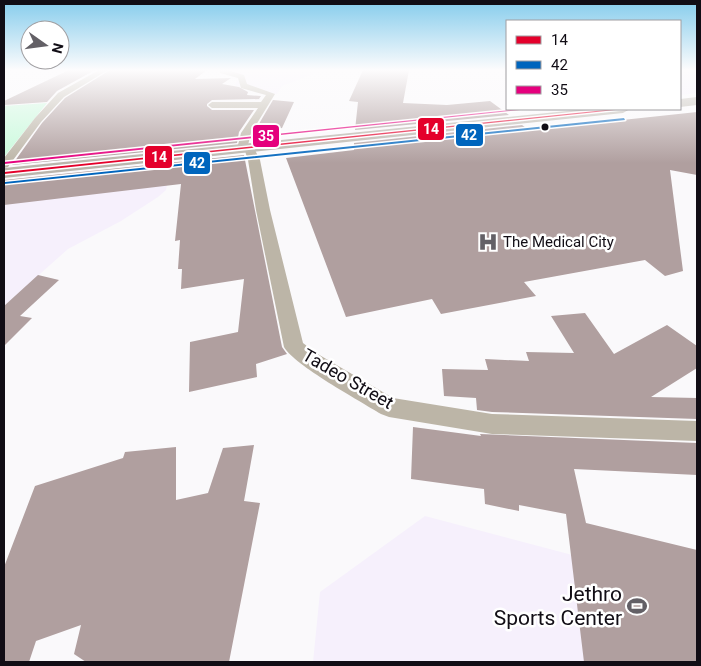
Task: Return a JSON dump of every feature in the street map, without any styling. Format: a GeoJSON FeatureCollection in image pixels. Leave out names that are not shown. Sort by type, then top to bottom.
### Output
{"type":"FeatureCollection","features":[{"type":"Feature","properties":{"kind":"highway"},"geometry":{"type":"LineString","coordinates":[[681,102],[696,101]]}},
{"type":"Feature","properties":{"kind":"highway"},"geometry":{"type":"LineString","coordinates":[[4,174],[604,110]]}},
{"type":"Feature","properties":{"kind":"street"},"geometry":{"type":"LineString","coordinates":[[4,165],[38,120],[55,101]]}},
{"type":"Feature","properties":{"kind":"street"},"geometry":{"type":"LineString","coordinates":[[245,148],[246,133],[266,101]]}},
{"type":"Feature","properties":{"kind":"street"},"geometry":{"type":"LineString","coordinates":[[212,106],[263,105]]}},
{"type":"Feature","properties":{"kind":"street","name":"Tadeo Street"},"geometry":{"type":"LineString","coordinates":[[245,148],[254,160],[263,210],[294,348],[309,359],[389,407],[492,424],[697,431]]}},
{"type":"Feature","properties":{"kind":"shaded area"},"geometry":{"type":"Polygon","coordinates":[[[170,169],[166,190],[158,197],[121,221],[68,249],[4,306],[4,187],[170,169]]]}},
{"type":"Feature","properties":{"kind":"shaded area"},"geometry":{"type":"Polygon","coordinates":[[[425,516],[697,588],[697,662],[313,662],[320,592],[425,516]]]}},
{"type":"Feature","properties":{"kind":"green space"},"geometry":{"type":"Polygon","coordinates":[[[47,103],[4,157],[4,106],[47,103]]]}},
{"type":"Feature","properties":{"kind":"building"},"geometry":{"type":"Polygon","coordinates":[[[4,101],[47,102],[4,105],[4,101]]]}},
{"type":"Feature","properties":{"kind":"building"},"geometry":{"type":"Polygon","coordinates":[[[62,101],[211,101],[207,106],[212,110],[254,110],[239,132],[237,143],[12,165],[42,123],[62,101]]]}},
{"type":"Feature","properties":{"kind":"building"},"geometry":{"type":"Polygon","coordinates":[[[272,101],[294,102],[282,128],[253,134],[272,101]]]}},
{"type":"Feature","properties":{"kind":"building"},"geometry":{"type":"Polygon","coordinates":[[[350,101],[403,101],[403,103],[447,105],[490,101],[509,115],[355,130],[358,102],[350,101]]]}},
{"type":"Feature","properties":{"kind":"building"},"geometry":{"type":"Polygon","coordinates":[[[697,112],[697,175],[670,170],[683,271],[665,276],[645,260],[524,282],[536,296],[441,314],[432,299],[346,317],[286,158],[354,150],[354,143],[522,125],[529,130],[697,112]]]}},
{"type":"Feature","properties":{"kind":"building"},"geometry":{"type":"Polygon","coordinates":[[[244,155],[282,347],[287,354],[256,364],[257,377],[189,392],[190,342],[238,332],[244,279],[181,289],[182,269],[178,269],[180,240],[175,241],[181,184],[4,205],[4,180],[244,155]]]}},
{"type":"Feature","properties":{"kind":"building"},"geometry":{"type":"Polygon","coordinates":[[[38,275],[59,280],[20,316],[32,318],[4,346],[4,306],[38,275]]]}},
{"type":"Feature","properties":{"kind":"building"},"geometry":{"type":"Polygon","coordinates":[[[585,313],[614,354],[667,325],[697,346],[697,368],[651,397],[697,398],[697,419],[492,412],[477,410],[476,398],[444,396],[442,369],[488,370],[485,359],[529,361],[526,352],[574,353],[551,316],[585,313]]]}},
{"type":"Feature","properties":{"kind":"building"},"geometry":{"type":"Polygon","coordinates":[[[413,427],[481,436],[480,434],[697,443],[697,475],[574,469],[586,523],[697,550],[697,662],[584,662],[566,514],[519,505],[519,511],[485,504],[484,489],[411,479],[413,427]]]}},
{"type":"Feature","properties":{"kind":"building"},"geometry":{"type":"Polygon","coordinates":[[[254,445],[244,501],[260,503],[229,662],[86,662],[74,654],[81,625],[36,641],[29,662],[4,662],[4,567],[35,486],[123,458],[125,452],[176,447],[176,500],[208,493],[223,448],[254,445]]]}},
{"type":"Feature","properties":{"kind":"transit line","name":"35"},"geometry":{"type":"LineString","coordinates":[[4,163],[518,110]]}},
{"type":"Feature","properties":{"kind":"transit line","name":"14"},"geometry":{"type":"LineString","coordinates":[[4,173],[613,110]]}},
{"type":"Feature","properties":{"kind":"transit line","name":"42"},"geometry":{"type":"LineString","coordinates":[[5,183],[624,119]]}},
{"type":"Feature","properties":{"kind":"place","name":"The Medical City"},"geometry":{"type":"Point","coordinates":[488,242]}},
{"type":"Feature","properties":{"kind":"place","name":"Jethro Sports Center"},"geometry":{"type":"Point","coordinates":[637,606]}}]}
